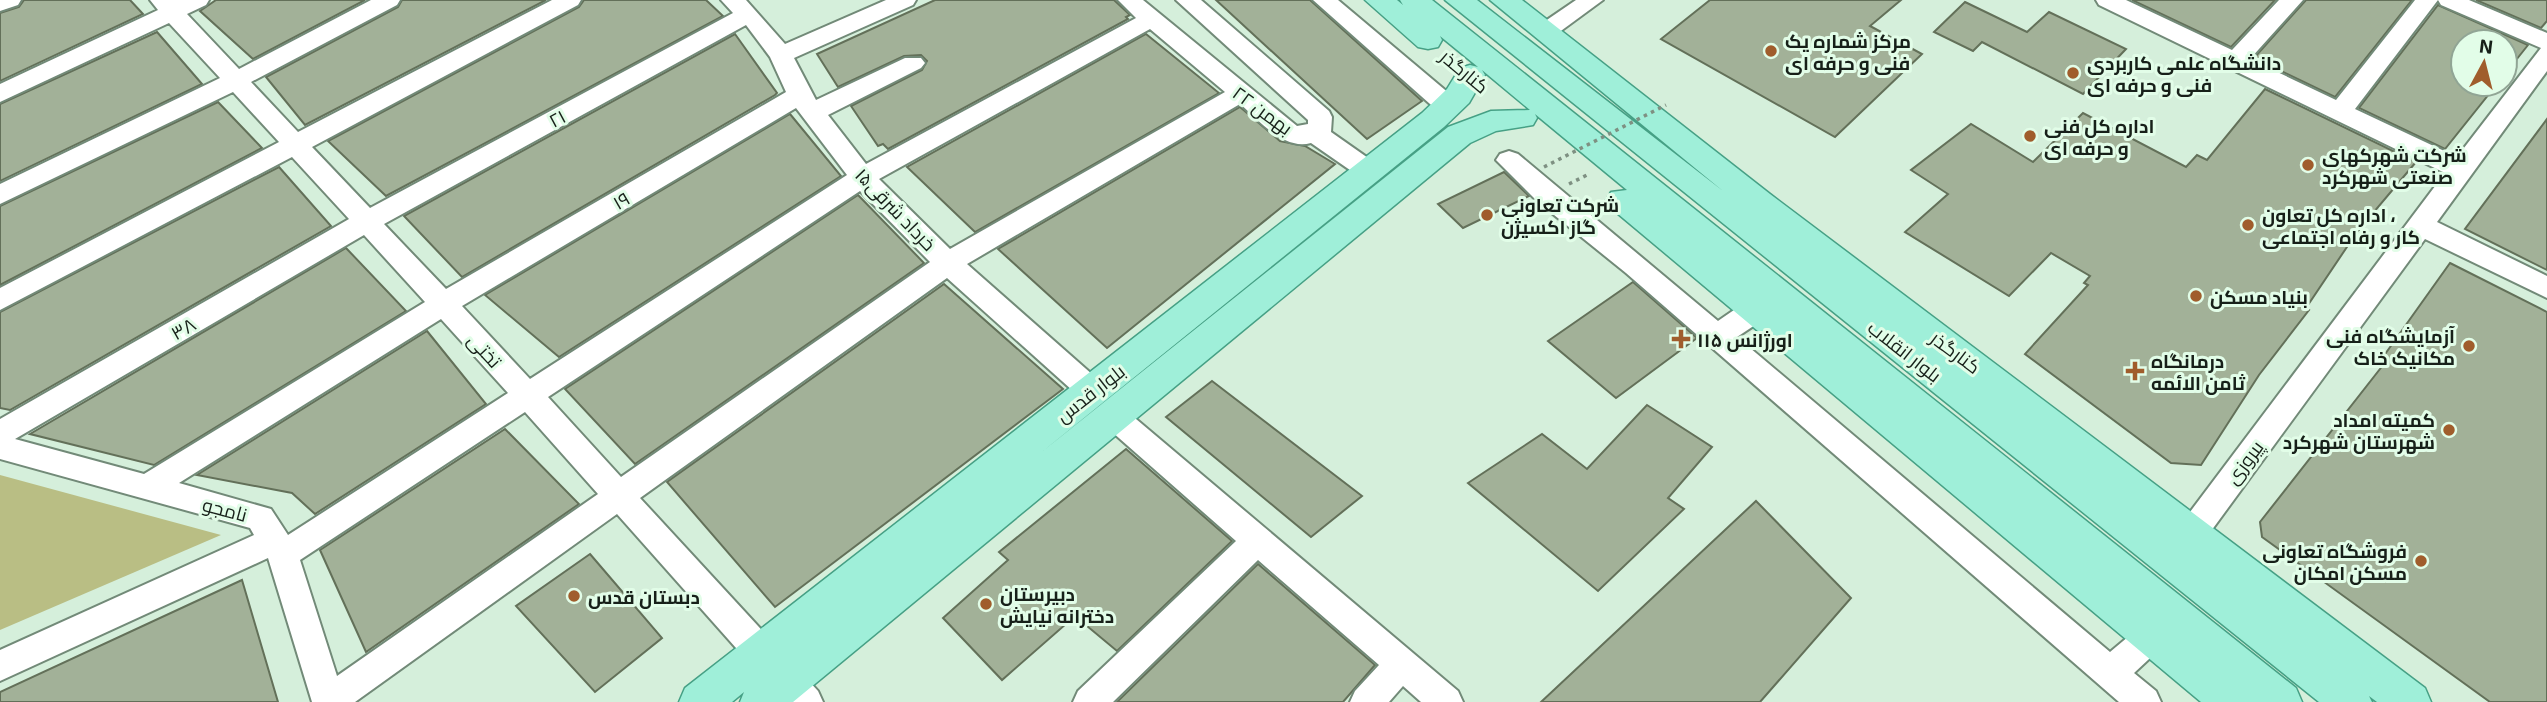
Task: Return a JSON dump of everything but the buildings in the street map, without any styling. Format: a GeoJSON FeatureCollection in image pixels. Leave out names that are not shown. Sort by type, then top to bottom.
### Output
{"type":"FeatureCollection","features":[{"type":"Feature","properties":{"kind":"main road","name":"کنارگذر"},"geometry":{"type":"LineString","coordinates":[[1379,0],[1522,118],[1694,243],[1756,310],[2152,636],[2197,654],[2232,702]]}},
{"type":"Feature","properties":{"kind":"main road","name":"بلوار انقلاب"},"geometry":{"type":"LineString","coordinates":[[1414,0],[1694,243],[2197,654],[2281,702]]}},
{"type":"Feature","properties":{"kind":"main road","name":"بلوار انقلاب"},"geometry":{"type":"LineString","coordinates":[[1459,0],[1748,210],[2351,702]]}},
{"type":"Feature","properties":{"kind":"main road","name":"کنارگذر"},"geometry":{"type":"LineString","coordinates":[[1504,0],[1546,31],[1748,210],[2192,533],[2410,702]]}},
{"type":"Feature","properties":{"kind":"main road","name":"بلوار قدس"},"geometry":{"type":"LineString","coordinates":[[700,702],[761,653],[1103,403],[1382,179],[1458,96],[1470,75]]}},
{"type":"Feature","properties":{"kind":"main road","name":"بلوار قدس"},"geometry":{"type":"LineString","coordinates":[[1382,179],[1460,135],[1491,121],[1522,118]]}},
{"type":"Feature","properties":{"kind":"main road","name":"بلوار قدس"},"geometry":{"type":"LineString","coordinates":[[784,695],[1103,403]]}},
{"type":"Feature","properties":{"kind":"street"},"geometry":{"type":"LineString","coordinates":[[0,4],[10,0]]}},
{"type":"Feature","properties":{"kind":"street"},"geometry":{"type":"LineString","coordinates":[[0,93],[167,6],[198,0]]}},
{"type":"Feature","properties":{"kind":"street"},"geometry":{"type":"LineString","coordinates":[[0,195],[235,80],[389,0]]}},
{"type":"Feature","properties":{"kind":"street"},"geometry":{"type":"LineString","coordinates":[[0,300],[570,0]]}},
{"type":"Feature","properties":{"kind":"street"},"geometry":{"type":"LineString","coordinates":[[781,55],[905,0]]}},
{"type":"Feature","properties":{"kind":"street","name":"۲۲ بهمن"},"geometry":{"type":"LineString","coordinates":[[1129,0],[1239,94],[1290,133],[1305,136],[1315,132],[1323,123],[1320,117],[1186,0]]}},
{"type":"Feature","properties":{"kind":"street"},"geometry":{"type":"LineString","coordinates":[[1324,0],[1448,106]]}},
{"type":"Feature","properties":{"kind":"street"},"geometry":{"type":"LineString","coordinates":[[1546,31],[1592,0]]}},
{"type":"Feature","properties":{"kind":"street"},"geometry":{"type":"LineString","coordinates":[[2107,0],[2144,7],[2234,62],[2460,169]]}},
{"type":"Feature","properties":{"kind":"street"},"geometry":{"type":"LineString","coordinates":[[2234,62],[2292,0]]}},
{"type":"Feature","properties":{"kind":"street"},"geometry":{"type":"LineString","coordinates":[[2339,112],[2427,0]]}},
{"type":"Feature","properties":{"kind":"street"},"geometry":{"type":"LineString","coordinates":[[2457,2],[2547,42]]}},
{"type":"Feature","properties":{"kind":"street","name":"تختی"},"geometry":{"type":"LineString","coordinates":[[167,6],[527,394],[761,653],[784,695]]}},
{"type":"Feature","properties":{"kind":"street","name":"۱۵خرداد شرقی"},"geometry":{"type":"LineString","coordinates":[[740,7],[781,55],[805,104],[862,177],[948,262],[1258,540],[1446,702]]}},
{"type":"Feature","properties":{"kind":"street","name":"۲۱"},"geometry":{"type":"LineString","coordinates":[[366,222],[740,7]]}},
{"type":"Feature","properties":{"kind":"street"},"geometry":{"type":"LineString","coordinates":[[0,666],[278,548],[527,394],[862,177],[1151,19]]}},
{"type":"Feature","properties":{"kind":"street","name":"پیروزی"},"geometry":{"type":"LineString","coordinates":[[2192,533],[2547,54]]}},
{"type":"Feature","properties":{"kind":"street","name":"۱۹"},"geometry":{"type":"LineString","coordinates":[[146,488],[442,305],[805,104],[913,63]]}},
{"type":"Feature","properties":{"kind":"street"},"geometry":{"type":"LineString","coordinates":[[329,702],[620,498],[948,262],[1239,94]]}},
{"type":"Feature","properties":{"kind":"street"},"geometry":{"type":"LineString","coordinates":[[1315,132],[1382,179]]}},
{"type":"Feature","properties":{"kind":"street"},"geometry":{"type":"LineString","coordinates":[[1509,160],[2144,702]]}},
{"type":"Feature","properties":{"kind":"street","name":"۳۸"},"geometry":{"type":"LineString","coordinates":[[0,433],[366,222]]}},
{"type":"Feature","properties":{"kind":"street"},"geometry":{"type":"LineString","coordinates":[[2420,225],[2547,288]]}},
{"type":"Feature","properties":{"kind":"street"},"geometry":{"type":"LineString","coordinates":[[1717,336],[1756,310]]}},
{"type":"Feature","properties":{"kind":"street","name":"نامجو"},"geometry":{"type":"LineString","coordinates":[[0,447],[260,518],[278,548],[329,702]]}},
{"type":"Feature","properties":{"kind":"street"},"geometry":{"type":"LineString","coordinates":[[1090,702],[1258,540]]}},
{"type":"Feature","properties":{"kind":"street"},"geometry":{"type":"LineString","coordinates":[[2110,673],[2152,636]]}},
{"type":"Feature","properties":{"kind":"street"},"geometry":{"type":"LineString","coordinates":[[1367,702],[1402,664]]}},
{"type":"Feature","properties":{"kind":"path"},"geometry":{"type":"LineString","coordinates":[[1544,167],[1667,105]]}},
{"type":"Feature","properties":{"kind":"green space"},"geometry":{"type":"Polygon","coordinates":[[[0,475],[221,535],[0,630],[0,475]]]}},
{"type":"Feature","properties":{"kind":"place","name":"مرکز شماره یک فنی و حرفه ای"},"geometry":{"type":"Point","coordinates":[1771,51]}},
{"type":"Feature","properties":{"kind":"place","name":"دانشگاه علمی کاربردی فنی و حرفه ای"},"geometry":{"type":"Point","coordinates":[2073,73]}},
{"type":"Feature","properties":{"kind":"place","name":"اداره کل فنی و حرفه ای"},"geometry":{"type":"Point","coordinates":[2030,136]}},
{"type":"Feature","properties":{"kind":"place","name":"شرکت شهرکهای صنعتی شهرکرد"},"geometry":{"type":"Point","coordinates":[2308,165]}},
{"type":"Feature","properties":{"kind":"place","name":"شرکت تعاونی گاز اکسیژن"},"geometry":{"type":"Point","coordinates":[1487,215]}},
{"type":"Feature","properties":{"kind":"place","name":"اداره کل تعاون ، کار و رفاه اجتماعی"},"geometry":{"type":"Point","coordinates":[2248,225]}},
{"type":"Feature","properties":{"kind":"place","name":"بنیاد مسکن"},"geometry":{"type":"Point","coordinates":[2196,296]}},
{"type":"Feature","properties":{"kind":"place","name":"اورژانس ۱۱۵"},"geometry":{"type":"Point","coordinates":[1681,339]}},
{"type":"Feature","properties":{"kind":"place","name":"آزمایشگاه فنی مکانیک خاک"},"geometry":{"type":"Point","coordinates":[2469,346]}},
{"type":"Feature","properties":{"kind":"place","name":"درمانگاه ثامن الائمه"},"geometry":{"type":"Point","coordinates":[2135,371]}},
{"type":"Feature","properties":{"kind":"place","name":"کمیته امداد شهرستان شهرکرد"},"geometry":{"type":"Point","coordinates":[2449,430]}},
{"type":"Feature","properties":{"kind":"place","name":"فروشگاه تعاونی مسکن امکان"},"geometry":{"type":"Point","coordinates":[2421,561]}},
{"type":"Feature","properties":{"kind":"place","name":"دبستان قدس"},"geometry":{"type":"Point","coordinates":[574,596]}},
{"type":"Feature","properties":{"kind":"place","name":"دبیرستان دخترانه نیایش"},"geometry":{"type":"Point","coordinates":[986,604]}}]}
